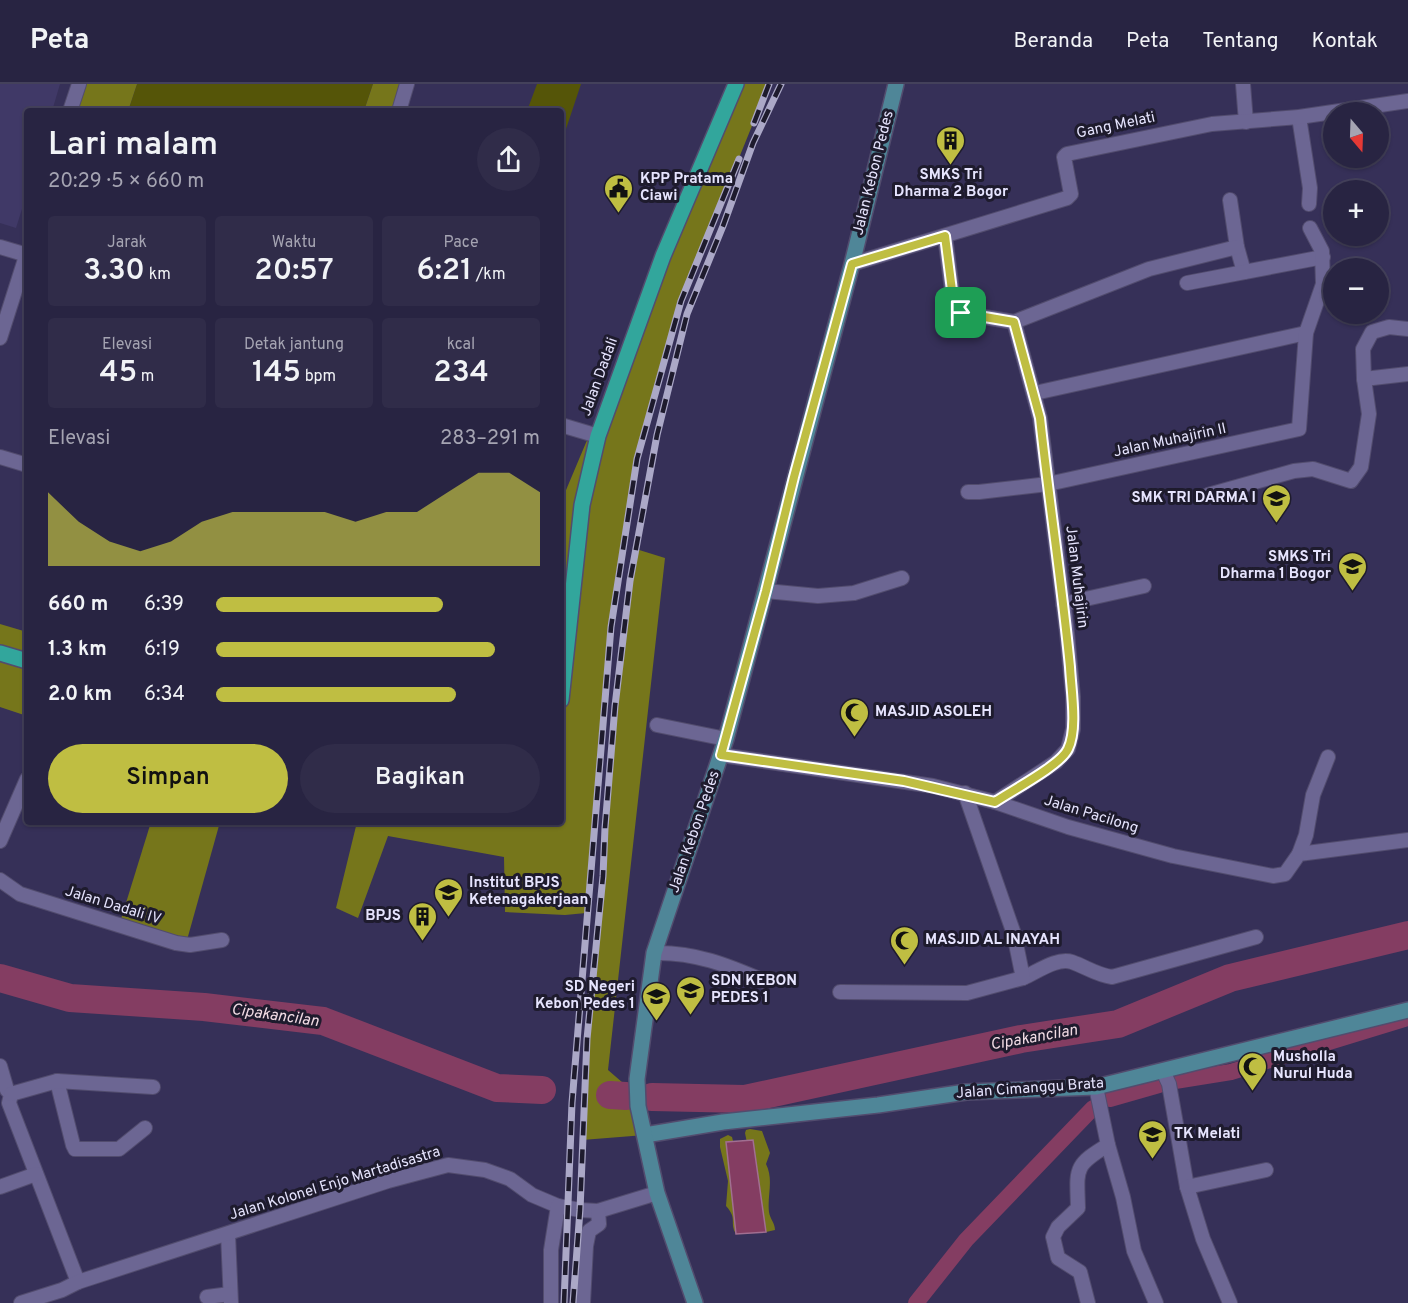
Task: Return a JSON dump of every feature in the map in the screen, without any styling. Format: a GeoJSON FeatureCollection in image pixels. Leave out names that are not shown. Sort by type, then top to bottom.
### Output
{"type":"FeatureCollection","features":[{"type":"Feature","properties":{"kind":"main road","name":"Jalan Dadali"},"geometry":{"type":"LineString","coordinates":[[564,672],[582,505],[598,436],[663,256],[736,84]]}},
{"type":"Feature","properties":{"kind":"main road","name":"Jalan Kebon Pedes"},"geometry":{"type":"LineString","coordinates":[[695,1303],[657,1193],[645,1135],[640,1124],[637,1079],[654,953],[726,739],[852,264],[896,84]]}},
{"type":"Feature","properties":{"kind":"main road"},"geometry":{"type":"LineString","coordinates":[[0,652],[24,660]]}},
{"type":"Feature","properties":{"kind":"main road","name":"Jalan Cimanggu Brata"},"geometry":{"type":"LineString","coordinates":[[645,1135],[723,1122],[766,1119],[966,1092],[1096,1087],[1166,1078],[1408,1010]]}},
{"type":"Feature","properties":{"kind":"street"},"geometry":{"type":"LineString","coordinates":[[71,108],[79,84]]}},
{"type":"Feature","properties":{"kind":"street"},"geometry":{"type":"LineString","coordinates":[[400,108],[407,84]]}},
{"type":"Feature","properties":{"kind":"street"},"geometry":{"type":"LineString","coordinates":[[1243,84],[1246,122]]}},
{"type":"Feature","properties":{"kind":"street","name":"Gang Melati"},"geometry":{"type":"LineString","coordinates":[[852,264],[1067,198],[1071,194],[1064,158],[1067,154],[1212,124],[1299,117],[1408,101]]}},
{"type":"Feature","properties":{"kind":"street"},"geometry":{"type":"LineString","coordinates":[[1299,117],[1310,188],[1309,204]]}},
{"type":"Feature","properties":{"kind":"street"},"geometry":{"type":"LineString","coordinates":[[1230,200],[1237,247],[1244,272]]}},
{"type":"Feature","properties":{"kind":"street"},"geometry":{"type":"LineString","coordinates":[[1035,393],[1306,333],[1323,284],[1322,251],[1311,228]]}},
{"type":"Feature","properties":{"kind":"street"},"geometry":{"type":"LineString","coordinates":[[945,236],[954,306],[957,310],[961,313],[1014,322],[1149,269],[1237,247]]}},
{"type":"Feature","properties":{"kind":"street"},"geometry":{"type":"LineString","coordinates":[[0,247],[24,253]]}},
{"type":"Feature","properties":{"kind":"street"},"geometry":{"type":"LineString","coordinates":[[1187,283],[1323,257]]}},
{"type":"Feature","properties":{"kind":"street"},"geometry":{"type":"LineString","coordinates":[[0,338],[24,263]]}},
{"type":"Feature","properties":{"kind":"street","name":"Jalan Muhajirin"},"geometry":{"type":"LineString","coordinates":[[995,802],[1056,762],[1068,749],[1073,729],[1063,604],[1040,418],[1014,322]]}},
{"type":"Feature","properties":{"kind":"street"},"geometry":{"type":"LineString","coordinates":[[1208,495],[1294,471],[1313,469],[1351,481],[1361,467],[1369,414],[1363,349],[1372,332],[1389,327],[1408,329]]}},
{"type":"Feature","properties":{"kind":"street","name":"Jalan Muhajirin II"},"geometry":{"type":"LineString","coordinates":[[968,492],[1048,484],[1299,429],[1306,333]]}},
{"type":"Feature","properties":{"kind":"street"},"geometry":{"type":"LineString","coordinates":[[1364,379],[1408,374]]}},
{"type":"Feature","properties":{"kind":"street"},"geometry":{"type":"LineString","coordinates":[[564,426],[598,436]]}},
{"type":"Feature","properties":{"kind":"street"},"geometry":{"type":"LineString","coordinates":[[0,457],[24,464]]}},
{"type":"Feature","properties":{"kind":"street"},"geometry":{"type":"LineString","coordinates":[[766,591],[818,596],[854,593],[902,578]]}},
{"type":"Feature","properties":{"kind":"street"},"geometry":{"type":"LineString","coordinates":[[1063,604],[1144,586]]}},
{"type":"Feature","properties":{"kind":"street"},"geometry":{"type":"LineString","coordinates":[[657,725],[726,739]]}},
{"type":"Feature","properties":{"kind":"street","name":"Jalan Pacilong"},"geometry":{"type":"LineString","coordinates":[[721,755],[904,781],[965,794],[1068,827],[1152,850],[1273,876],[1285,874],[1299,854]]}},
{"type":"Feature","properties":{"kind":"street"},"geometry":{"type":"LineString","coordinates":[[1328,757],[1313,795],[1306,835],[1299,854],[1408,840]]}},
{"type":"Feature","properties":{"kind":"street"},"geometry":{"type":"LineString","coordinates":[[0,841],[24,786]]}},
{"type":"Feature","properties":{"kind":"street"},"geometry":{"type":"LineString","coordinates":[[965,794],[1014,934],[1023,978]]}},
{"type":"Feature","properties":{"kind":"street","name":"Jalan Dadali IV"},"geometry":{"type":"LineString","coordinates":[[0,880],[20,894],[176,943],[190,945],[222,940]]}},
{"type":"Feature","properties":{"kind":"street"},"geometry":{"type":"LineString","coordinates":[[840,992],[967,993],[1023,978],[1049,965],[1070,962],[1095,973],[1112,976],[1256,937]]}},
{"type":"Feature","properties":{"kind":"street"},"geometry":{"type":"LineString","coordinates":[[654,953],[675,952],[722,962],[764,981]]}},
{"type":"Feature","properties":{"kind":"street"},"geometry":{"type":"LineString","coordinates":[[0,1066],[9,1103],[78,1282]]}},
{"type":"Feature","properties":{"kind":"street"},"geometry":{"type":"LineString","coordinates":[[1166,1078],[1187,1187],[1203,1239],[1230,1303]]}},
{"type":"Feature","properties":{"kind":"street"},"geometry":{"type":"LineString","coordinates":[[6,1093],[57,1081],[153,1087]]}},
{"type":"Feature","properties":{"kind":"street"},"geometry":{"type":"LineString","coordinates":[[57,1081],[75,1149],[119,1149],[145,1128]]}},
{"type":"Feature","properties":{"kind":"street"},"geometry":{"type":"LineString","coordinates":[[1096,1087],[1134,1251],[1156,1303]]}},
{"type":"Feature","properties":{"kind":"street"},"geometry":{"type":"LineString","coordinates":[[1088,1303],[1080,1272],[1058,1258],[1053,1237],[1058,1227],[1078,1208],[1079,1166],[1088,1157],[1108,1145]]}},
{"type":"Feature","properties":{"kind":"street","name":"Jalan Kolonel Enjo Martadisastra"},"geometry":{"type":"LineString","coordinates":[[21,1303],[65,1296],[78,1282],[388,1181],[448,1165],[485,1170],[510,1179],[532,1195],[558,1206],[598,1211],[657,1193]]}},
{"type":"Feature","properties":{"kind":"street"},"geometry":{"type":"LineString","coordinates":[[1187,1187],[1266,1170]]}},
{"type":"Feature","properties":{"kind":"street"},"geometry":{"type":"LineString","coordinates":[[0,1187],[36,1174]]}},
{"type":"Feature","properties":{"kind":"street"},"geometry":{"type":"LineString","coordinates":[[551,1303],[551,1250],[558,1206]]}},
{"type":"Feature","properties":{"kind":"street"},"geometry":{"type":"LineString","coordinates":[[583,1303],[586,1246],[589,1231],[599,1224],[598,1211]]}},
{"type":"Feature","properties":{"kind":"street"},"geometry":{"type":"LineString","coordinates":[[207,1297],[231,1298],[228,1234]]}},
{"type":"Feature","properties":{"kind":"shaded area"},"geometry":{"type":"Polygon","coordinates":[[[0,84],[60,84],[53,108],[24,108],[24,203],[16,228],[0,223],[0,84]]]}},
{"type":"Feature","properties":{"kind":"shaded area"},"geometry":{"type":"Polygon","coordinates":[[[72,84],[137,84],[129,108],[64,108],[72,84]]]}},
{"type":"Feature","properties":{"kind":"shaded area"},"geometry":{"type":"Polygon","coordinates":[[[137,84],[373,84],[365,108],[129,108],[137,84]]]}},
{"type":"Feature","properties":{"kind":"shaded area"},"geometry":{"type":"Polygon","coordinates":[[[373,84],[410,84],[402,108],[365,108],[373,84]]]}},
{"type":"Feature","properties":{"kind":"shaded area"},"geometry":{"type":"Polygon","coordinates":[[[537,84],[581,84],[564,135],[564,108],[528,108],[537,84]]]}},
{"type":"Feature","properties":{"kind":"shaded area"},"geometry":{"type":"Polygon","coordinates":[[[737,84],[769,84],[681,301],[636,466],[620,566],[598,763],[586,913],[565,915],[505,912],[504,857],[388,836],[358,918],[336,908],[356,825],[564,825],[564,495],[737,84]]]}},
{"type":"Feature","properties":{"kind":"shaded area"},"geometry":{"type":"Polygon","coordinates":[[[636,549],[665,558],[608,1070],[638,1096],[645,1135],[582,1140],[586,1062],[603,876],[615,706],[636,549]]]}},
{"type":"Feature","properties":{"kind":"shaded area"},"geometry":{"type":"Polygon","coordinates":[[[0,624],[24,631],[24,715],[0,707],[0,624]]]}},
{"type":"Feature","properties":{"kind":"shaded area"},"geometry":{"type":"Polygon","coordinates":[[[150,825],[219,825],[187,940],[121,919],[150,825]]]}},
{"type":"Feature","properties":{"kind":"shaded area"},"geometry":{"type":"Polygon","coordinates":[[[750,1129],[762,1131],[770,1153],[766,1164],[770,1182],[769,1212],[775,1230],[766,1232],[745,1133],[750,1129]]]}},
{"type":"Feature","properties":{"kind":"shaded area"},"geometry":{"type":"Polygon","coordinates":[[[728,1135],[732,1137],[734,1145],[744,1228],[739,1234],[736,1234],[734,1230],[732,1214],[726,1206],[728,1181],[720,1139],[728,1135]]]}},
{"type":"Feature","properties":{"kind":"shaded area"},"geometry":{"type":"Polygon","coordinates":[[[753,1140],[766,1232],[736,1234],[726,1142],[753,1140]]]}},
{"type":"Feature","properties":{"kind":"waterway","name":"Cipakancilan"},"geometry":{"type":"LineString","coordinates":[[652,1097],[745,1099],[1021,1039],[1118,1024],[1230,978],[1408,935]]}},
{"type":"Feature","properties":{"kind":"waterway","name":"Cipakancilan"},"geometry":{"type":"LineString","coordinates":[[0,978],[70,998],[204,1007],[323,1021],[497,1088],[542,1090]]}},
{"type":"Feature","properties":{"kind":"waterway"},"geometry":{"type":"LineString","coordinates":[[1175,1081],[1231,1072],[1408,1018]]}},
{"type":"Feature","properties":{"kind":"waterway"},"geometry":{"type":"LineString","coordinates":[[1110,1099],[1159,1085]]}},
{"type":"Feature","properties":{"kind":"waterway","name":"Cipakancilan"},"geometry":{"type":"LineString","coordinates":[[610,1095],[626,1096]]}},
{"type":"Feature","properties":{"kind":"waterway"},"geometry":{"type":"LineString","coordinates":[[741,1112],[745,1099]]}},
{"type":"Feature","properties":{"kind":"waterway"},"geometry":{"type":"LineString","coordinates":[[916,1303],[966,1240],[1093,1108]]}},
{"type":"Feature","properties":{"kind":"railway"},"geometry":{"type":"LineString","coordinates":[[754,123],[769,84]]}},
{"type":"Feature","properties":{"kind":"railway"},"geometry":{"type":"LineString","coordinates":[[573,1303],[580,1210],[587,1039],[603,876],[615,706],[630,581],[657,435],[687,314],[723,226],[753,143],[781,84]]}},
{"type":"Feature","properties":{"kind":"railway"},"geometry":{"type":"LineString","coordinates":[[564,1303],[572,1103],[611,627],[637,459],[681,301],[739,159]]}},
{"type":"Feature","properties":{"kind":"place","name":"SMKS Tri Dharma 2 Bogor"},"geometry":{"type":"Point","coordinates":[951,166]}},
{"type":"Feature","properties":{"kind":"place","name":"KPP Pratama Ciawi"},"geometry":{"type":"Point","coordinates":[619,214]}},
{"type":"Feature","properties":{"kind":"place","name":"SMK TRI DARMA I"},"geometry":{"type":"Point","coordinates":[1277,524]}},
{"type":"Feature","properties":{"kind":"place","name":"SMKS Tri Dharma 1 Bogor"},"geometry":{"type":"Point","coordinates":[1352,592]}},
{"type":"Feature","properties":{"kind":"place","name":"MASJID ASOLEH"},"geometry":{"type":"Point","coordinates":[854,738]}},
{"type":"Feature","properties":{"kind":"place","name":"Institut BPJS Ketenagakerjaan"},"geometry":{"type":"Point","coordinates":[448,918]}},
{"type":"Feature","properties":{"kind":"place","name":"BPJS"},"geometry":{"type":"Point","coordinates":[422,942]}},
{"type":"Feature","properties":{"kind":"place","name":"MASJID AL INAYAH"},"geometry":{"type":"Point","coordinates":[904,966]}},
{"type":"Feature","properties":{"kind":"place","name":"SDN KEBON PEDES 1"},"geometry":{"type":"Point","coordinates":[690,1016]}},
{"type":"Feature","properties":{"kind":"place","name":"SD Negeri Kebon Pedes 1"},"geometry":{"type":"Point","coordinates":[656,1022]}},
{"type":"Feature","properties":{"kind":"place","name":"Musholla Nurul Huda"},"geometry":{"type":"Point","coordinates":[1252,1092]}},
{"type":"Feature","properties":{"kind":"place","name":"TK Melati"},"geometry":{"type":"Point","coordinates":[1153,1160]}},
{"type":"Feature","properties":{"kind":"route"},"geometry":{"type":"LineString","coordinates":[[945,236],[954,306],[961,313],[1014,322],[1035,393],[1067,633],[1073,729],[1068,749],[1056,762],[995,802],[904,781],[721,755],[852,264],[945,236]]}}]}
